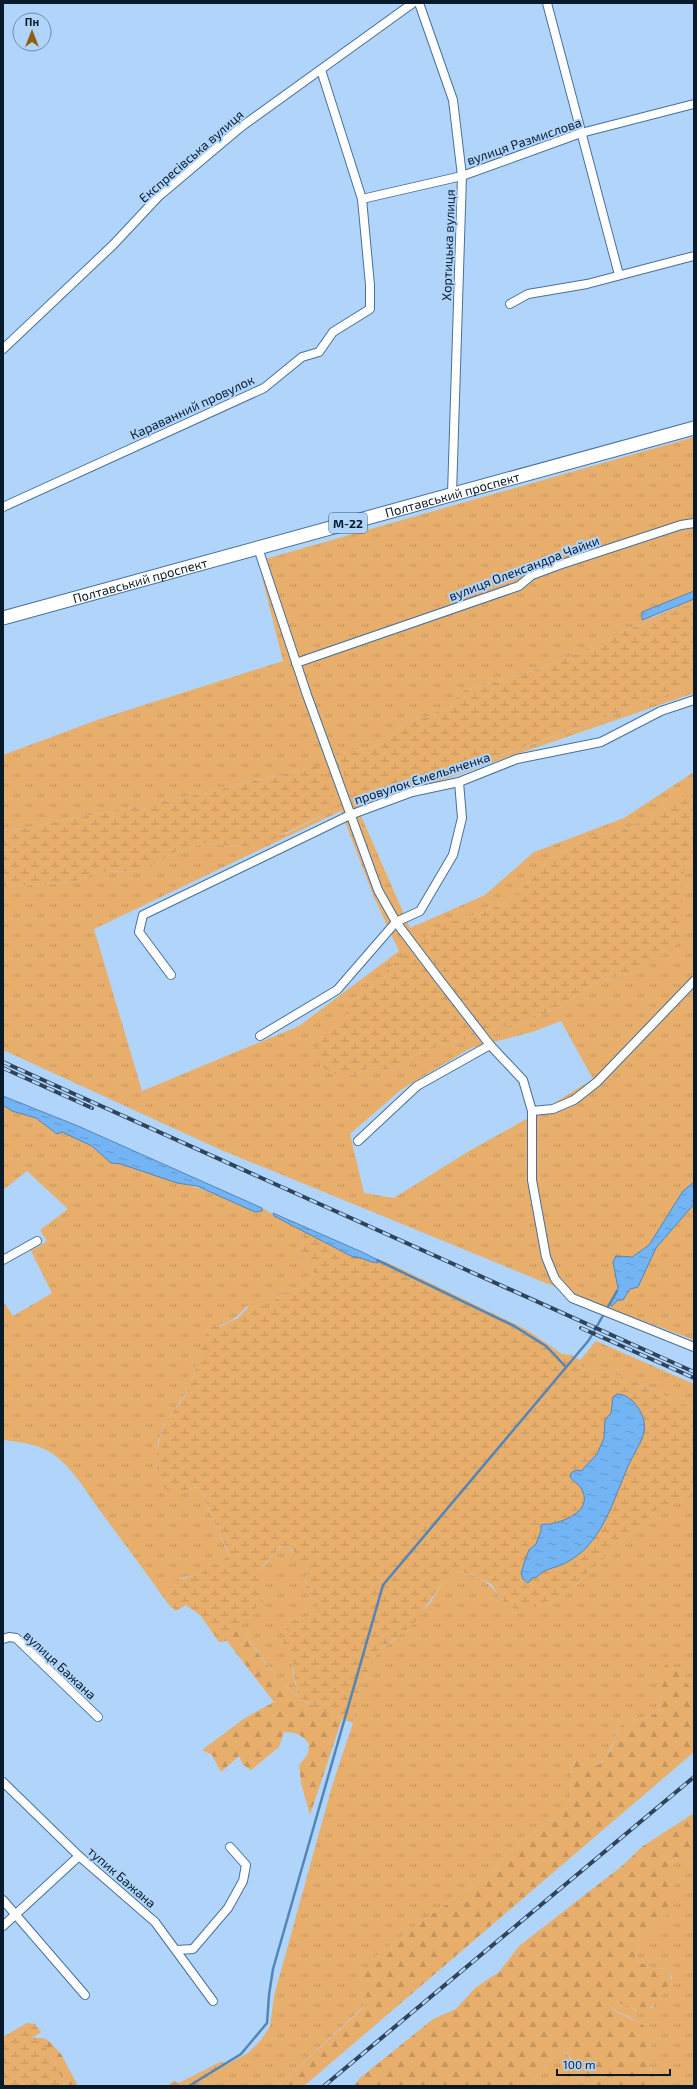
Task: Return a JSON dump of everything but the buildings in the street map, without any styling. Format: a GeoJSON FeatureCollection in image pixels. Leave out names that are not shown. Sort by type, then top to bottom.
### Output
{"type":"FeatureCollection","features":[{"type":"Feature","properties":{"kind":"highway","name":"Полтавський проспект"},"geometry":{"type":"LineString","coordinates":[[3,618],[694,428]]}},
{"type":"Feature","properties":{"kind":"street","name":"Експресівська вулиця"},"geometry":{"type":"LineString","coordinates":[[3,349],[113,245],[158,197],[241,127],[413,3]]}},
{"type":"Feature","properties":{"kind":"street","name":"Хортицька вулиця"},"geometry":{"type":"LineString","coordinates":[[419,3],[453,100],[462,176],[452,494]]}},
{"type":"Feature","properties":{"kind":"street"},"geometry":{"type":"LineString","coordinates":[[547,3],[619,275]]}},
{"type":"Feature","properties":{"kind":"street","name":"Караванний провулок"},"geometry":{"type":"LineString","coordinates":[[3,507],[264,388],[302,357],[319,352],[333,332],[370,309],[370,285],[362,199],[322,70]]}},
{"type":"Feature","properties":{"kind":"street","name":"вулиця Размислова"},"geometry":{"type":"LineString","coordinates":[[362,199],[462,176],[581,133],[694,104]]}},
{"type":"Feature","properties":{"kind":"street"},"geometry":{"type":"LineString","coordinates":[[510,304],[528,294],[587,284],[694,256]]}},
{"type":"Feature","properties":{"kind":"street","name":"вулиця Олександра Чайки"},"geometry":{"type":"LineString","coordinates":[[296,663],[519,586],[532,575],[559,565],[681,525],[694,523]]}},
{"type":"Feature","properties":{"kind":"street"},"geometry":{"type":"LineString","coordinates":[[258,548],[296,663],[378,890],[396,922],[490,1045],[523,1080],[532,1111],[532,1180],[546,1257],[555,1279],[572,1298],[694,1347]]}},
{"type":"Feature","properties":{"kind":"street","name":"провулок Ємельяненка"},"geometry":{"type":"LineString","coordinates":[[171,975],[139,932],[143,915],[350,814],[412,792],[459,782],[517,759],[601,742],[661,711],[694,700]]}},
{"type":"Feature","properties":{"kind":"street"},"geometry":{"type":"LineString","coordinates":[[260,1036],[337,990],[396,922],[420,911],[453,854],[462,818],[459,782]]}},
{"type":"Feature","properties":{"kind":"street"},"geometry":{"type":"LineString","coordinates":[[532,1111],[553,1109],[574,1100],[597,1082],[694,982]]}},
{"type":"Feature","properties":{"kind":"street"},"geometry":{"type":"LineString","coordinates":[[358,1141],[417,1086],[490,1045]]}},
{"type":"Feature","properties":{"kind":"street"},"geometry":{"type":"LineString","coordinates":[[3,1260],[37,1241]]}},
{"type":"Feature","properties":{"kind":"street","name":"вулиця Бажана"},"geometry":{"type":"LineString","coordinates":[[3,1639],[9,1636],[16,1638],[98,1717]]}},
{"type":"Feature","properties":{"kind":"street","name":"тупик Бажана"},"geometry":{"type":"LineString","coordinates":[[3,1782],[79,1856],[155,1922],[213,2001]]}},
{"type":"Feature","properties":{"kind":"street"},"geometry":{"type":"LineString","coordinates":[[177,1950],[193,1949],[228,1908],[243,1881],[246,1865],[230,1847]]}},
{"type":"Feature","properties":{"kind":"street"},"geometry":{"type":"LineString","coordinates":[[3,1926],[79,1856]]}},
{"type":"Feature","properties":{"kind":"street"},"geometry":{"type":"LineString","coordinates":[[3,1900],[85,1995]]}},
{"type":"Feature","properties":{"kind":"green space"},"geometry":{"type":"Polygon","coordinates":[[[694,437],[694,591],[647,620],[694,599],[694,603],[622,632],[574,655],[539,669],[463,691],[445,708],[424,718],[405,722],[386,742],[358,751],[341,751],[336,754],[357,808],[664,696],[694,683],[694,693],[358,809],[410,928],[485,895],[534,852],[624,818],[694,772],[693,788],[643,820],[621,831],[590,836],[570,849],[547,860],[534,877],[507,902],[467,917],[360,996],[345,1016],[353,1075],[368,1068],[393,1070],[406,1059],[447,1043],[465,1040],[496,1028],[524,1023],[561,1006],[595,983],[633,972],[682,917],[682,879],[686,868],[694,863],[694,1182],[683,1191],[649,1245],[632,1257],[613,1262],[618,1288],[609,1304],[618,1300],[623,1300],[656,1248],[694,1204],[694,1340],[592,1302],[219,1149],[3,1050],[3,887],[74,882],[97,872],[141,871],[175,852],[207,843],[246,847],[288,833],[333,810],[313,767],[200,794],[3,832],[3,755],[100,719],[283,661],[258,561],[694,437]],[[341,811],[94,929],[142,1091],[299,1026],[399,951],[373,895],[341,811]],[[561,1021],[532,1032],[471,1048],[402,1089],[350,1134],[364,1193],[394,1198],[469,1151],[548,1107],[593,1079],[561,1021]]]}},
{"type":"Feature","properties":{"kind":"green space"},"geometry":{"type":"Polygon","coordinates":[[[694,603],[694,683],[664,696],[356,808],[336,753],[341,751],[358,751],[386,742],[405,722],[424,718],[445,708],[463,691],[539,669],[574,655],[622,632],[694,603]]]}},
{"type":"Feature","properties":{"kind":"green space"},"geometry":{"type":"Polygon","coordinates":[[[313,767],[320,767],[337,804],[333,810],[259,846],[246,847],[207,843],[175,852],[141,871],[97,872],[74,882],[3,887],[3,832],[200,794],[313,767]]]}},
{"type":"Feature","properties":{"kind":"green space"},"geometry":{"type":"Polygon","coordinates":[[[694,787],[694,863],[686,868],[682,879],[682,917],[679,942],[668,954],[633,972],[595,983],[561,1006],[524,1023],[496,1028],[465,1040],[447,1043],[406,1059],[393,1070],[368,1068],[353,1075],[330,1073],[318,1063],[316,1048],[360,996],[404,954],[426,936],[445,924],[486,911],[507,902],[534,877],[547,860],[570,849],[590,836],[621,831],[643,820],[694,787]]]}},
{"type":"Feature","properties":{"kind":"green space"},"geometry":{"type":"Polygon","coordinates":[[[3,1105],[12,1111],[36,1118],[57,1134],[62,1132],[92,1146],[111,1163],[121,1164],[189,1185],[223,1197],[255,1212],[262,1211],[262,1208],[304,1231],[301,1253],[315,1274],[307,1284],[279,1295],[269,1307],[247,1306],[239,1315],[230,1321],[221,1325],[209,1326],[189,1388],[164,1425],[158,1442],[156,1469],[179,1491],[199,1487],[230,1557],[193,1576],[183,1577],[167,1594],[169,1605],[79,1481],[60,1460],[42,1448],[29,1444],[4,1440],[3,1301],[13,1316],[52,1293],[31,1251],[47,1241],[40,1230],[68,1209],[27,1171],[3,1190],[3,1105]]]}},
{"type":"Feature","properties":{"kind":"green space"},"geometry":{"type":"Polygon","coordinates":[[[304,1231],[353,1257],[361,1257],[371,1262],[383,1261],[395,1266],[527,1330],[562,1354],[571,1355],[580,1360],[582,1369],[629,1379],[694,1408],[694,1493],[656,1511],[566,1593],[524,1611],[506,1606],[491,1584],[473,1575],[459,1571],[442,1583],[413,1625],[378,1651],[360,1690],[353,1723],[319,1710],[298,1697],[291,1655],[285,1651],[283,1643],[284,1636],[290,1621],[309,1616],[317,1609],[318,1602],[305,1591],[307,1567],[302,1567],[295,1563],[294,1552],[287,1546],[280,1546],[262,1567],[260,1581],[263,1601],[227,1641],[219,1642],[200,1615],[186,1605],[176,1611],[169,1605],[167,1594],[169,1582],[193,1576],[230,1556],[199,1487],[173,1492],[163,1487],[159,1480],[156,1461],[161,1433],[189,1387],[209,1326],[216,1324],[221,1326],[238,1318],[252,1303],[269,1307],[279,1295],[307,1284],[315,1274],[301,1253],[304,1231]]]}},
{"type":"Feature","properties":{"kind":"green space"},"geometry":{"type":"Polygon","coordinates":[[[596,1341],[694,1384],[694,1408],[629,1379],[582,1369],[580,1360],[596,1341]]]}},
{"type":"Feature","properties":{"kind":"green space"},"geometry":{"type":"Polygon","coordinates":[[[694,1493],[694,1693],[658,1686],[661,1696],[658,1713],[619,1727],[607,1755],[600,1763],[594,1764],[577,1759],[572,1766],[570,1806],[503,1856],[495,1871],[412,1928],[370,1961],[369,1990],[362,2008],[278,2086],[197,2086],[225,2065],[248,2053],[261,2040],[270,2026],[274,1996],[332,1786],[353,1723],[360,1690],[378,1651],[394,1640],[430,1603],[442,1583],[459,1571],[487,1583],[496,1592],[506,1606],[566,1593],[656,1511],[694,1493]]]}},
{"type":"Feature","properties":{"kind":"green space"},"geometry":{"type":"Polygon","coordinates":[[[281,1546],[287,1546],[307,1567],[305,1591],[318,1602],[317,1609],[309,1616],[290,1621],[293,1672],[298,1697],[279,1680],[239,1627],[263,1601],[259,1575],[263,1567],[281,1546]]]}},
{"type":"Feature","properties":{"kind":"green space"},"geometry":{"type":"Polygon","coordinates":[[[239,1627],[266,1664],[289,1690],[308,1704],[342,1719],[310,1815],[301,1783],[299,1765],[308,1754],[309,1744],[304,1738],[299,1735],[284,1732],[279,1747],[251,1770],[243,1765],[239,1756],[221,1772],[212,1755],[202,1750],[245,1718],[274,1702],[227,1641],[239,1627]]]}},
{"type":"Feature","properties":{"kind":"green space"},"geometry":{"type":"Polygon","coordinates":[[[670,1662],[694,1693],[694,1752],[304,2086],[278,2086],[362,2009],[368,1990],[361,1985],[370,1961],[412,1928],[495,1871],[503,1856],[570,1806],[572,1766],[577,1759],[585,1758],[597,1765],[609,1754],[619,1727],[658,1713],[661,1696],[658,1686],[660,1670],[670,1662]]]}},
{"type":"Feature","properties":{"kind":"green space"},"geometry":{"type":"Polygon","coordinates":[[[694,1813],[694,1862],[679,1860],[669,1862],[674,1880],[674,1892],[670,1906],[659,1930],[650,1930],[642,1941],[637,1952],[637,1961],[653,1968],[672,1969],[670,1981],[659,1999],[644,2013],[619,2003],[611,2007],[620,2014],[645,2026],[648,2030],[652,2043],[650,2067],[654,2077],[661,2086],[586,2086],[567,2052],[557,2050],[542,2073],[527,2086],[354,2086],[360,2078],[433,2019],[456,2009],[475,1988],[499,1972],[519,1946],[622,1866],[643,1846],[694,1813]]]}},
{"type":"Feature","properties":{"kind":"green space"},"geometry":{"type":"Polygon","coordinates":[[[679,1860],[694,1862],[694,2086],[661,2086],[654,2077],[650,2067],[649,2061],[651,2042],[647,2032],[640,2023],[611,2007],[619,2003],[628,2004],[635,2011],[652,2008],[672,1978],[672,1969],[653,1968],[637,1961],[637,1952],[674,1879],[669,1871],[669,1862],[679,1860]]]}},
{"type":"Feature","properties":{"kind":"green space"},"geometry":{"type":"Polygon","coordinates":[[[27,2023],[35,2024],[41,2032],[32,2038],[43,2038],[49,2041],[46,2047],[66,2086],[3,2086],[3,2037],[27,2023]]]}},
{"type":"Feature","properties":{"kind":"green space"},"geometry":{"type":"Polygon","coordinates":[[[49,2041],[61,2054],[78,2086],[66,2086],[46,2047],[49,2041]]]}},
{"type":"Feature","properties":{"kind":"green space"},"geometry":{"type":"Polygon","coordinates":[[[557,2050],[566,2052],[586,2086],[527,2086],[542,2073],[557,2050]]]}},
{"type":"Feature","properties":{"kind":"green space"},"geometry":{"type":"Polygon","coordinates":[[[220,2062],[225,2063],[225,2065],[197,2086],[167,2086],[174,2081],[179,2083],[220,2062]]]}},
{"type":"Feature","properties":{"kind":"water"},"geometry":{"type":"Polygon","coordinates":[[[694,591],[694,599],[642,620],[642,612],[694,591]]]}},
{"type":"Feature","properties":{"kind":"water"},"geometry":{"type":"Polygon","coordinates":[[[3,1096],[78,1126],[262,1208],[262,1211],[255,1212],[197,1186],[177,1183],[121,1164],[111,1163],[92,1146],[62,1132],[57,1134],[36,1118],[12,1111],[3,1105],[3,1096]]]}},
{"type":"Feature","properties":{"kind":"water"},"geometry":{"type":"Polygon","coordinates":[[[694,1182],[694,1204],[656,1248],[638,1287],[630,1289],[623,1300],[618,1300],[612,1306],[609,1304],[618,1288],[613,1262],[616,1256],[632,1257],[649,1245],[683,1191],[694,1182]]]}},
{"type":"Feature","properties":{"kind":"water"},"geometry":{"type":"Polygon","coordinates":[[[273,1213],[362,1252],[376,1259],[378,1263],[353,1257],[274,1216],[273,1213]]]}},
{"type":"Feature","properties":{"kind":"water"},"geometry":{"type":"Polygon","coordinates":[[[617,1394],[628,1398],[638,1407],[643,1419],[644,1431],[642,1439],[630,1462],[606,1518],[594,1539],[581,1553],[564,1564],[545,1571],[537,1577],[532,1578],[528,1583],[523,1579],[521,1573],[529,1550],[536,1544],[541,1531],[541,1525],[570,1517],[581,1508],[584,1502],[584,1496],[581,1488],[570,1477],[571,1473],[576,1470],[581,1471],[597,1454],[604,1438],[605,1420],[611,1413],[613,1397],[617,1394]]]}},
{"type":"Feature","properties":{"kind":"waterway"},"geometry":{"type":"LineString","coordinates":[[377,1260],[514,1326],[546,1346],[566,1367]]}},
{"type":"Feature","properties":{"kind":"waterway"},"geometry":{"type":"LineString","coordinates":[[189,2086],[241,2054],[267,2023],[273,1969],[383,1585],[589,1340],[617,1291]]}},
{"type":"Feature","properties":{"kind":"railway"},"geometry":{"type":"LineString","coordinates":[[3,1062],[694,1372]]}},
{"type":"Feature","properties":{"kind":"railway"},"geometry":{"type":"LineString","coordinates":[[3,1068],[92,1108]]}},
{"type":"Feature","properties":{"kind":"railway"},"geometry":{"type":"LineString","coordinates":[[581,1328],[694,1378]]}},
{"type":"Feature","properties":{"kind":"railway"},"geometry":{"type":"LineString","coordinates":[[324,2086],[694,1777]]}}]}
